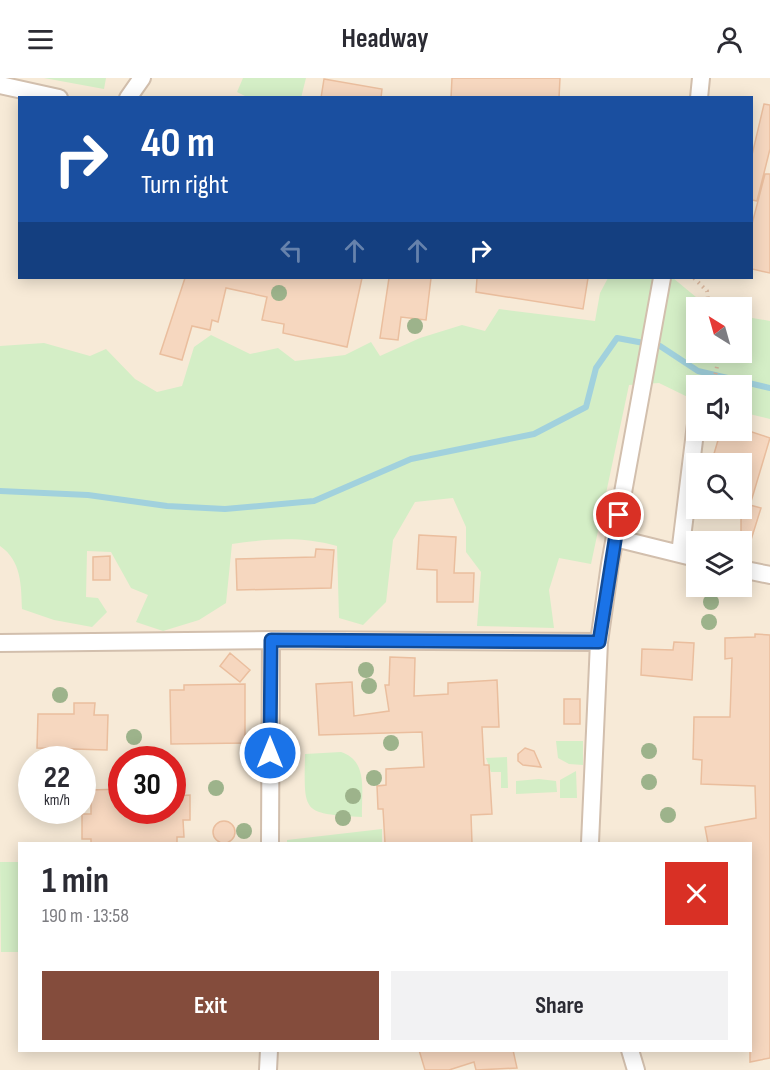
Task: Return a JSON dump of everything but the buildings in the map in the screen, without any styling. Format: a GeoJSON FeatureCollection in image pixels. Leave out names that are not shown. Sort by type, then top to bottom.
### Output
{"type":"FeatureCollection","features":[{"type":"Feature","properties":{"kind":"street"},"geometry":{"type":"LineString","coordinates":[[129,96],[142,78]]}},
{"type":"Feature","properties":{"kind":"street"},"geometry":{"type":"LineString","coordinates":[[699,96],[701,78]]}},
{"type":"Feature","properties":{"kind":"street"},"geometry":{"type":"LineString","coordinates":[[0,85],[50,96]]}},
{"type":"Feature","properties":{"kind":"street"},"geometry":{"type":"LineString","coordinates":[[590,842],[599,642],[615,538],[662,279]]}},
{"type":"Feature","properties":{"kind":"street"},"geometry":{"type":"LineString","coordinates":[[690,531],[695,441]]}},
{"type":"Feature","properties":{"kind":"street"},"geometry":{"type":"LineString","coordinates":[[615,538],[686,556]]}},
{"type":"Feature","properties":{"kind":"street"},"geometry":{"type":"LineString","coordinates":[[752,571],[770,575]]}},
{"type":"Feature","properties":{"kind":"street"},"geometry":{"type":"LineString","coordinates":[[0,643],[271,640],[599,642]]}},
{"type":"Feature","properties":{"kind":"street"},"geometry":{"type":"LineString","coordinates":[[270,842],[271,640]]}},
{"type":"Feature","properties":{"kind":"street"},"geometry":{"type":"LineString","coordinates":[[268,1052],[268,1070]]}},
{"type":"Feature","properties":{"kind":"street"},"geometry":{"type":"LineString","coordinates":[[631,1052],[636,1070]]}},
{"type":"Feature","properties":{"kind":"path"},"geometry":{"type":"LineString","coordinates":[[695,279],[707,291],[708,297]]}},
{"type":"Feature","properties":{"kind":"shaded area"},"geometry":{"type":"Polygon","coordinates":[[[0,78],[770,78],[770,1070],[0,1070],[0,78]]]}},
{"type":"Feature","properties":{"kind":"green space"},"geometry":{"type":"Polygon","coordinates":[[[44,78],[106,78],[104,89],[44,78]]]}},
{"type":"Feature","properties":{"kind":"green space"},"geometry":{"type":"Polygon","coordinates":[[[243,78],[306,78],[302,96],[245,96],[237,92],[243,78]]]}},
{"type":"Feature","properties":{"kind":"green space"},"geometry":{"type":"Polygon","coordinates":[[[607,279],[674,279],[696,297],[686,297],[686,363],[752,363],[752,318],[770,321],[770,419],[752,415],[752,375],[686,375],[686,396],[659,383],[629,385],[591,564],[559,558],[549,590],[554,628],[477,626],[481,572],[466,552],[466,527],[453,498],[415,502],[393,540],[386,602],[363,625],[339,618],[337,546],[297,540],[232,544],[226,603],[199,620],[163,631],[136,622],[148,595],[131,588],[111,552],[87,551],[86,597],[98,598],[107,612],[92,627],[54,620],[22,609],[19,574],[13,559],[0,546],[0,346],[44,343],[90,356],[106,349],[135,379],[157,392],[182,386],[194,347],[211,335],[250,354],[278,348],[295,361],[345,355],[371,342],[380,356],[420,338],[462,325],[485,331],[499,309],[595,321],[600,293],[607,279]]]}},
{"type":"Feature","properties":{"kind":"green space"},"geometry":{"type":"Polygon","coordinates":[[[556,741],[583,741],[583,765],[569,764],[558,758],[556,741]]]}},
{"type":"Feature","properties":{"kind":"green space"},"geometry":{"type":"Polygon","coordinates":[[[341,752],[350,756],[360,770],[362,817],[317,811],[307,799],[305,754],[341,752]]]}},
{"type":"Feature","properties":{"kind":"green space"},"geometry":{"type":"Polygon","coordinates":[[[507,757],[508,788],[501,788],[501,772],[491,772],[486,758],[507,757]]]}},
{"type":"Feature","properties":{"kind":"green space"},"geometry":{"type":"Polygon","coordinates":[[[576,771],[577,798],[560,798],[560,780],[576,771]]]}},
{"type":"Feature","properties":{"kind":"green space"},"geometry":{"type":"Polygon","coordinates":[[[539,779],[556,781],[557,792],[516,794],[516,781],[539,779]]]}},
{"type":"Feature","properties":{"kind":"green space"},"geometry":{"type":"Polygon","coordinates":[[[382,829],[382,842],[287,842],[287,840],[382,829]]]}},
{"type":"Feature","properties":{"kind":"green space"},"geometry":{"type":"Polygon","coordinates":[[[0,862],[18,862],[18,952],[1,952],[0,862]]]}},
{"type":"Feature","properties":{"kind":"waterway"},"geometry":{"type":"LineString","coordinates":[[0,491],[88,495],[167,506],[225,509],[314,501],[411,459],[534,434],[586,407],[596,368],[617,338],[660,346],[698,371],[770,388]]}},
{"type":"Feature","properties":{"kind":"route"},"geometry":{"type":"LineString","coordinates":[[270,753],[271,640],[599,642],[619,515]]}}]}
